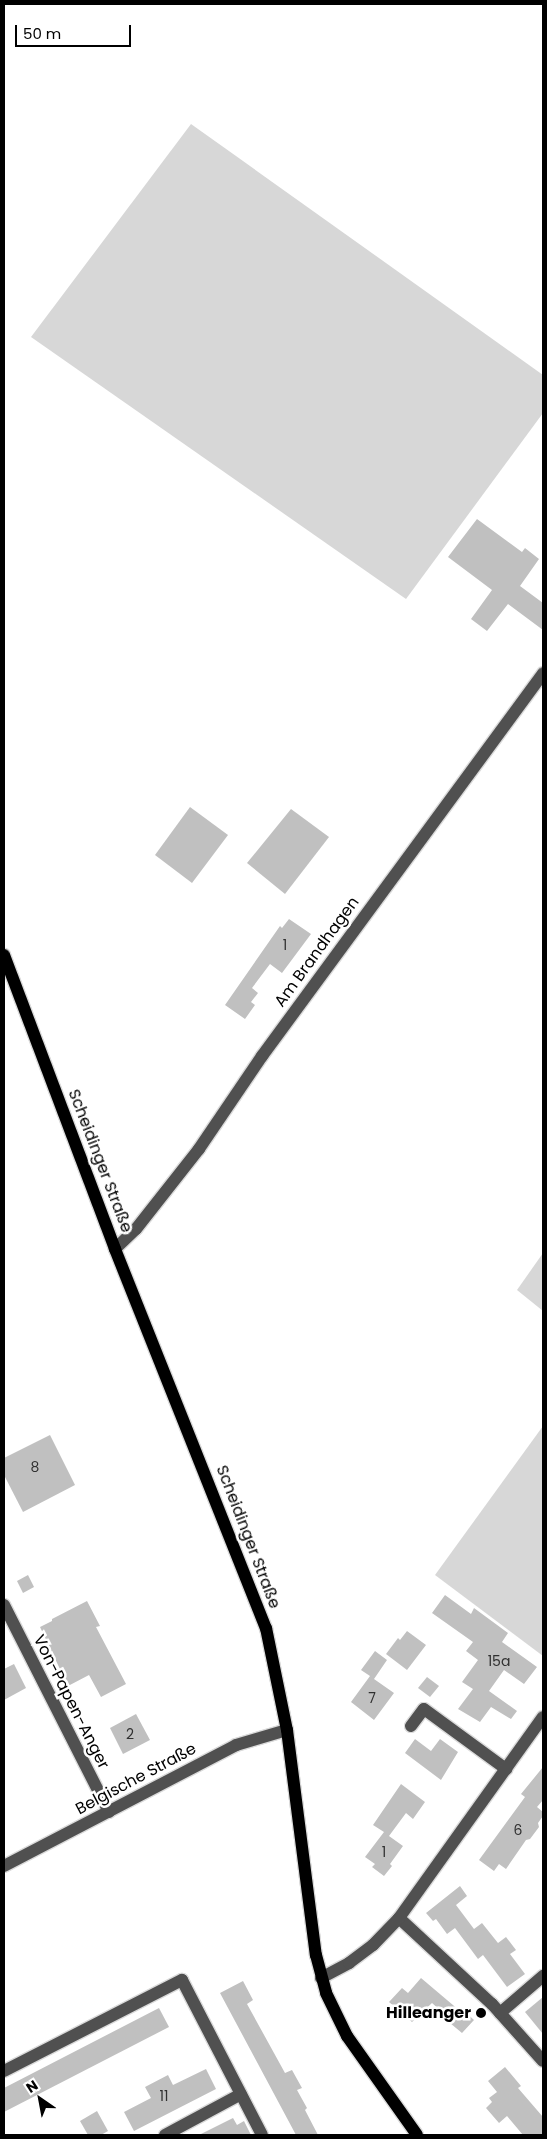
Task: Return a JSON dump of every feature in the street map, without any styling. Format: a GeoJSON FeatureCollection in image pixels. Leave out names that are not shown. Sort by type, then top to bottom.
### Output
{"type":"FeatureCollection","features":[{"type":"Feature","properties":{"kind":"main road","name":"Scheidinger Straße"},"geometry":{"type":"LineString","coordinates":[[4,955],[116,1249],[266,1628],[288,1730],[316,1955],[321,1978],[333,2011],[347,2036],[418,2135]]}},
{"type":"Feature","properties":{"kind":"street","name":"Am Brandhagen"},"geometry":{"type":"LineString","coordinates":[[116,1249],[136,1229],[198,1149],[268,1048],[543,673]]}},
{"type":"Feature","properties":{"kind":"street","name":"Von-Papen-Anger"},"geometry":{"type":"LineString","coordinates":[[4,1606],[109,1812]]}},
{"type":"Feature","properties":{"kind":"street"},"geometry":{"type":"LineString","coordinates":[[411,1726],[424,1709],[506,1769]]}},
{"type":"Feature","properties":{"kind":"street"},"geometry":{"type":"LineString","coordinates":[[321,1978],[349,1963],[373,1945],[398,1918],[543,1717]]}},
{"type":"Feature","properties":{"kind":"street","name":"Belgische Straße"},"geometry":{"type":"LineString","coordinates":[[4,1866],[236,1745],[288,1730]]}},
{"type":"Feature","properties":{"kind":"street"},"geometry":{"type":"LineString","coordinates":[[398,1918],[500,2013],[543,2061]]}},
{"type":"Feature","properties":{"kind":"street"},"geometry":{"type":"LineString","coordinates":[[500,2013],[543,1976]]}},
{"type":"Feature","properties":{"kind":"street"},"geometry":{"type":"LineString","coordinates":[[4,2071],[182,1980],[262,2135]]}},
{"type":"Feature","properties":{"kind":"street"},"geometry":{"type":"LineString","coordinates":[[165,2135],[241,2094]]}},
{"type":"Feature","properties":{"kind":"shaded area"},"geometry":{"type":"Polygon","coordinates":[[[191,124],[543,375],[543,413],[406,599],[31,337],[191,124]]]}},
{"type":"Feature","properties":{"kind":"shaded area"},"geometry":{"type":"Polygon","coordinates":[[[543,1253],[543,1311],[517,1290],[543,1253]]]}},
{"type":"Feature","properties":{"kind":"shaded area"},"geometry":{"type":"Polygon","coordinates":[[[543,1426],[543,1656],[435,1575],[543,1426]]]}},
{"type":"Feature","properties":{"kind":"building"},"geometry":{"type":"Polygon","coordinates":[[[477,519],[522,552],[525,548],[539,559],[520,586],[543,603],[543,630],[508,604],[487,631],[471,619],[492,590],[448,557],[477,519]]]}},
{"type":"Feature","properties":{"kind":"building"},"geometry":{"type":"Polygon","coordinates":[[[190,807],[228,835],[192,883],[155,855],[190,807]]]}},
{"type":"Feature","properties":{"kind":"building"},"geometry":{"type":"Polygon","coordinates":[[[291,809],[329,837],[285,894],[247,863],[291,809]]]}},
{"type":"Feature","properties":{"kind":"building"},"geometry":{"type":"Polygon","coordinates":[[[289,919],[311,934],[282,973],[270,964],[252,988],[258,993],[251,1002],[255,1005],[245,1019],[225,1005],[280,926],[282,928],[289,919]]]}},
{"type":"Feature","properties":{"kind":"building"},"geometry":{"type":"Polygon","coordinates":[[[50,1435],[75,1485],[23,1512],[4,1475],[4,1458],[50,1435]]]}},
{"type":"Feature","properties":{"kind":"building"},"geometry":{"type":"Polygon","coordinates":[[[28,1575],[34,1587],[23,1593],[17,1581],[28,1575]]]}},
{"type":"Feature","properties":{"kind":"building"},"geometry":{"type":"Polygon","coordinates":[[[445,1595],[471,1614],[474,1608],[508,1633],[502,1642],[537,1667],[524,1684],[504,1670],[489,1691],[517,1711],[511,1719],[491,1707],[480,1722],[458,1709],[473,1689],[462,1682],[478,1660],[466,1651],[473,1642],[432,1613],[445,1595]]]}},
{"type":"Feature","properties":{"kind":"building"},"geometry":{"type":"Polygon","coordinates":[[[87,1601],[100,1626],[96,1627],[126,1684],[101,1697],[89,1675],[68,1686],[40,1627],[87,1601]]]}},
{"type":"Feature","properties":{"kind":"building"},"geometry":{"type":"Polygon","coordinates":[[[407,1631],[426,1645],[407,1670],[386,1654],[398,1638],[400,1640],[407,1631]]]}},
{"type":"Feature","properties":{"kind":"building"},"geometry":{"type":"Polygon","coordinates":[[[375,1651],[387,1660],[374,1679],[394,1693],[374,1720],[351,1702],[370,1676],[361,1670],[375,1651]]]}},
{"type":"Feature","properties":{"kind":"building"},"geometry":{"type":"Polygon","coordinates":[[[14,1664],[26,1688],[4,1700],[4,1669],[14,1664]]]}},
{"type":"Feature","properties":{"kind":"building"},"geometry":{"type":"Polygon","coordinates":[[[427,1677],[439,1686],[430,1697],[418,1688],[427,1677]]]}},
{"type":"Feature","properties":{"kind":"building"},"geometry":{"type":"Polygon","coordinates":[[[136,1714],[150,1740],[123,1754],[110,1728],[136,1714]]]}},
{"type":"Feature","properties":{"kind":"building"},"geometry":{"type":"Polygon","coordinates":[[[415,1739],[431,1751],[440,1739],[458,1752],[441,1780],[405,1753],[415,1739]]]}},
{"type":"Feature","properties":{"kind":"building"},"geometry":{"type":"Polygon","coordinates":[[[543,1767],[543,1800],[537,1807],[543,1812],[543,1816],[538,1823],[539,1827],[530,1839],[526,1840],[506,1869],[499,1864],[494,1871],[479,1860],[525,1797],[521,1794],[543,1767]]]}},
{"type":"Feature","properties":{"kind":"building"},"geometry":{"type":"Polygon","coordinates":[[[401,1784],[425,1802],[413,1819],[406,1813],[389,1836],[403,1846],[384,1876],[372,1867],[375,1864],[365,1857],[384,1832],[373,1825],[401,1784]]]}},
{"type":"Feature","properties":{"kind":"building"},"geometry":{"type":"Polygon","coordinates":[[[460,1886],[467,1896],[456,1905],[474,1929],[482,1923],[498,1943],[506,1937],[516,1950],[510,1954],[525,1974],[507,1987],[483,1955],[478,1959],[455,1928],[447,1934],[436,1919],[433,1921],[426,1913],[460,1886]]]}},
{"type":"Feature","properties":{"kind":"building"},"geometry":{"type":"Polygon","coordinates":[[[421,1978],[460,2011],[462,2009],[474,2020],[462,2033],[432,2003],[412,2022],[389,2002],[402,1988],[408,1993],[421,1978]]]}},
{"type":"Feature","properties":{"kind":"building"},"geometry":{"type":"Polygon","coordinates":[[[243,1981],[253,2000],[247,2004],[285,2073],[292,2070],[302,2088],[297,2090],[318,2135],[296,2135],[220,1993],[243,1981]]]}},
{"type":"Feature","properties":{"kind":"building"},"geometry":{"type":"Polygon","coordinates":[[[543,1997],[543,2034],[525,2012],[543,1997]]]}},
{"type":"Feature","properties":{"kind":"building"},"geometry":{"type":"Polygon","coordinates":[[[159,2008],[169,2027],[4,2112],[4,2088],[159,2008]]]}},
{"type":"Feature","properties":{"kind":"building"},"geometry":{"type":"Polygon","coordinates":[[[505,2067],[521,2086],[518,2088],[543,2117],[543,2135],[523,2135],[507,2116],[499,2123],[486,2108],[492,2102],[489,2098],[497,2092],[488,2081],[505,2067]]]}},
{"type":"Feature","properties":{"kind":"building"},"geometry":{"type":"Polygon","coordinates":[[[206,2069],[216,2089],[134,2131],[124,2112],[151,2098],[145,2087],[168,2075],[173,2085],[206,2069]]]}},
{"type":"Feature","properties":{"kind":"building"},"geometry":{"type":"Polygon","coordinates":[[[97,2111],[108,2131],[101,2135],[88,2135],[80,2121],[97,2111]]]}},
{"type":"Feature","properties":{"kind":"building"},"geometry":{"type":"Polygon","coordinates":[[[233,2118],[237,2125],[244,2121],[251,2135],[199,2135],[233,2118]]]}},
{"type":"Feature","properties":{"kind":"place","name":"Hilleanger"},"geometry":{"type":"Point","coordinates":[481,2013]}}]}
